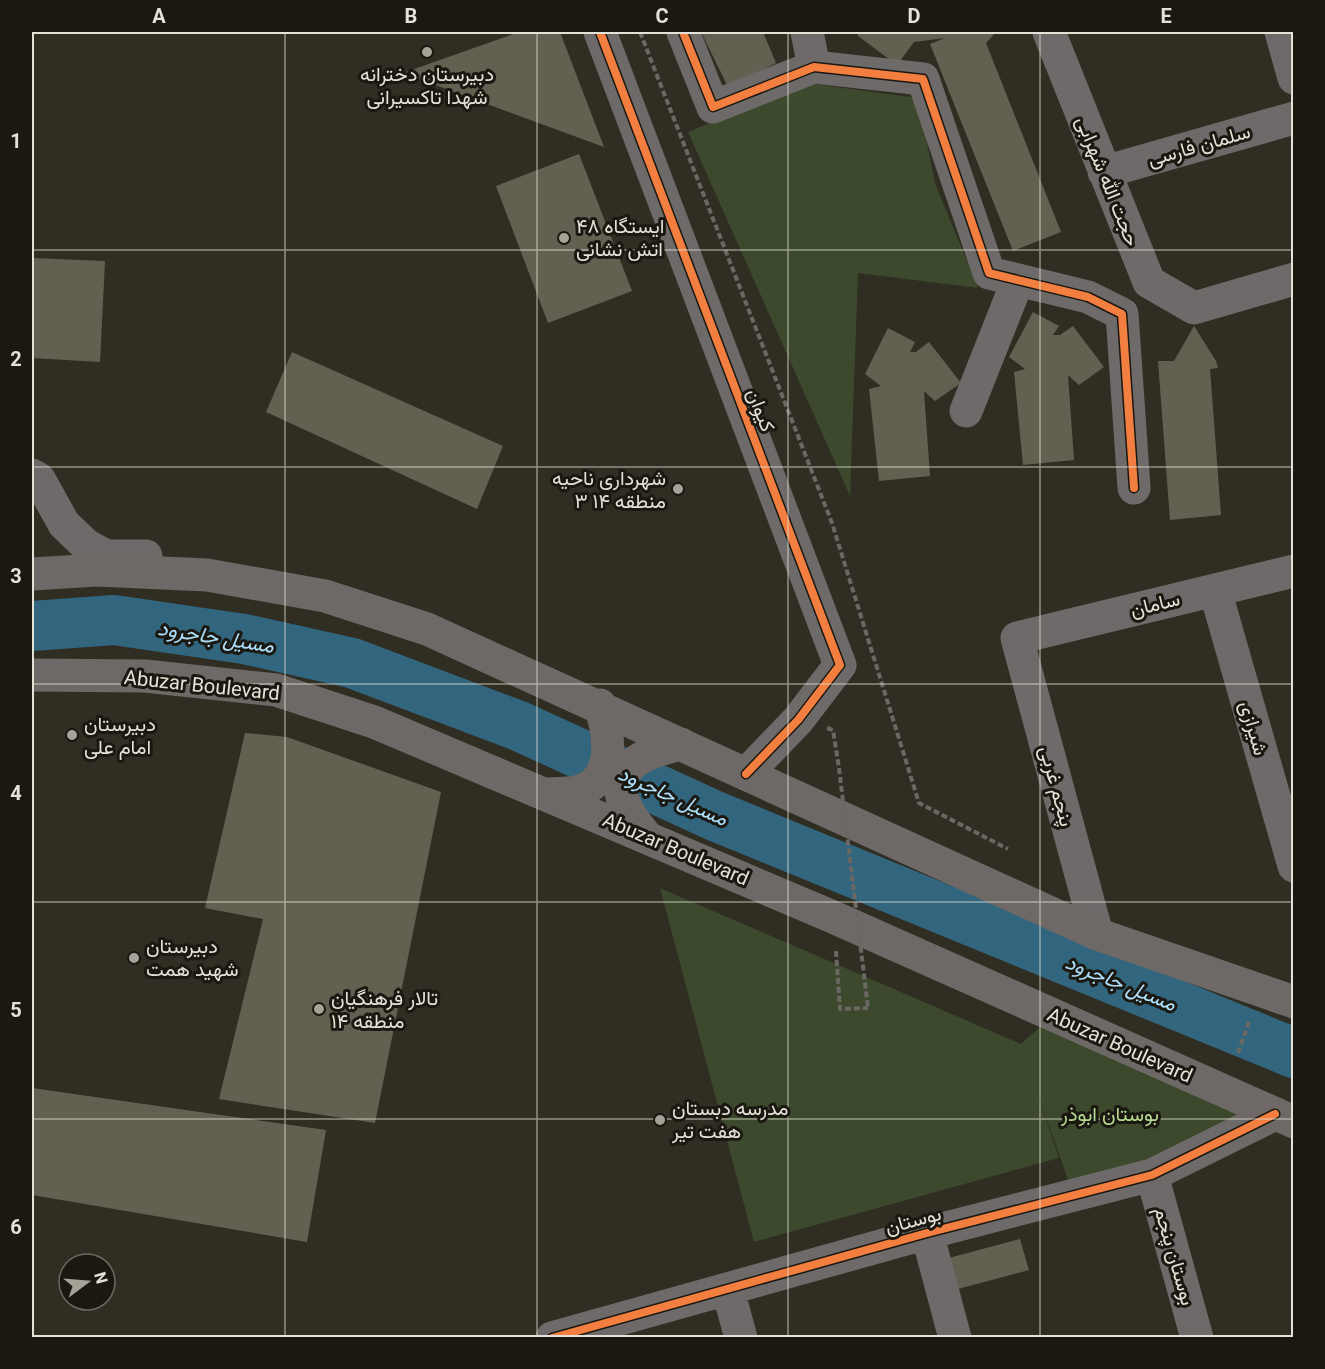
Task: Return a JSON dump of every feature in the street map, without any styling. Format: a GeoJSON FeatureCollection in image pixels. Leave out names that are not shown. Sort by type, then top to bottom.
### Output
{"type":"FeatureCollection","features":[{"type":"Feature","properties":{"kind":"main road"},"geometry":{"type":"LineString","coordinates":[[32,574],[97,570],[204,575],[325,596],[427,628],[600,705],[1097,934],[1293,1002]]}},
{"type":"Feature","properties":{"kind":"main road","name":"Abuzar Boulevard"},"geometry":{"type":"LineString","coordinates":[[32,675],[145,676],[276,690],[374,722],[833,917],[1284,1118]]}},
{"type":"Feature","properties":{"kind":"main road"},"geometry":{"type":"LineString","coordinates":[[548,794],[578,792],[599,779],[609,757],[608,730],[600,705]]}},
{"type":"Feature","properties":{"kind":"main road"},"geometry":{"type":"LineString","coordinates":[[647,837],[627,814],[620,795],[623,774],[637,759],[646,754],[681,744]]}},
{"type":"Feature","properties":{"kind":"street","name":"کیوان"},"geometry":{"type":"LineString","coordinates":[[600,32],[840,666],[798,720],[746,774]]}},
{"type":"Feature","properties":{"kind":"street"},"geometry":{"type":"LineString","coordinates":[[683,32],[713,107],[814,67],[923,80],[990,273],[1088,297],[1122,314],[1134,488]]}},
{"type":"Feature","properties":{"kind":"street"},"geometry":{"type":"LineString","coordinates":[[807,32],[814,67]]}},
{"type":"Feature","properties":{"kind":"street","name":"حجت الله شهرابی"},"geometry":{"type":"LineString","coordinates":[[1049,32],[1149,282],[1194,308],[1293,279]]}},
{"type":"Feature","properties":{"kind":"street"},"geometry":{"type":"LineString","coordinates":[[1281,32],[1293,78]]}},
{"type":"Feature","properties":{"kind":"street","name":"سلمان فارسی"},"geometry":{"type":"LineString","coordinates":[[1104,172],[1293,118]]}},
{"type":"Feature","properties":{"kind":"street"},"geometry":{"type":"LineString","coordinates":[[966,411],[1018,280]]}},
{"type":"Feature","properties":{"kind":"street"},"geometry":{"type":"LineString","coordinates":[[32,475],[39,479],[64,524],[86,545],[106,556],[166,558],[204,575]]}},
{"type":"Feature","properties":{"kind":"street","name":"سامان"},"geometry":{"type":"LineString","coordinates":[[1017,638],[1293,571]]}},
{"type":"Feature","properties":{"kind":"street","name":"شیرازی"},"geometry":{"type":"LineString","coordinates":[[1215,590],[1293,866]]}},
{"type":"Feature","properties":{"kind":"street","name":"پنجم غربی"},"geometry":{"type":"LineString","coordinates":[[1017,638],[1097,934]]}},
{"type":"Feature","properties":{"kind":"street","name":"بوستان"},"geometry":{"type":"LineString","coordinates":[[552,1338],[927,1233],[1152,1175],[1284,1118]]}},
{"type":"Feature","properties":{"kind":"street","name":"بوستان پنجم"},"geometry":{"type":"LineString","coordinates":[[1152,1175],[1197,1338]]}},
{"type":"Feature","properties":{"kind":"street"},"geometry":{"type":"LineString","coordinates":[[927,1233],[955,1338]]}},
{"type":"Feature","properties":{"kind":"street"},"geometry":{"type":"LineString","coordinates":[[728,1290],[741,1338]]}},
{"type":"Feature","properties":{"kind":"path"},"geometry":{"type":"LineString","coordinates":[[640,32],[832,523],[919,803],[1008,849]]}},
{"type":"Feature","properties":{"kind":"path"},"geometry":{"type":"LineString","coordinates":[[833,730],[868,1008],[840,1009],[833,917]]}},
{"type":"Feature","properties":{"kind":"path"},"geometry":{"type":"LineString","coordinates":[[1238,1053],[1252,1013]]}},
{"type":"Feature","properties":{"kind":"green space"},"geometry":{"type":"Polygon","coordinates":[[[806,83],[918,98],[935,183],[978,288],[858,273],[850,496],[688,132],[806,83]]]}},
{"type":"Feature","properties":{"kind":"green space","name":"بوستان ابوذر"},"geometry":{"type":"Polygon","coordinates":[[[660,888],[1021,1044],[1047,1021],[1254,1114],[1165,1160],[1071,1188],[1038,1094],[1059,1158],[754,1242],[660,888]]]}},
{"type":"Feature","properties":{"kind":"building"},"geometry":{"type":"Polygon","coordinates":[[[519,32],[560,32],[604,147],[403,73],[519,32]]]}},
{"type":"Feature","properties":{"kind":"building"},"geometry":{"type":"Polygon","coordinates":[[[701,32],[763,32],[776,63],[728,87],[701,32]]]}},
{"type":"Feature","properties":{"kind":"building"},"geometry":{"type":"Polygon","coordinates":[[[858,32],[996,32],[986,43],[1061,232],[1013,251],[930,44],[945,38],[914,42],[897,65],[858,36],[858,32]]]}},
{"type":"Feature","properties":{"kind":"building","name":"ایستگاه ۴۸ اتش نشانی"},"geometry":{"type":"Polygon","coordinates":[[[579,154],[632,291],[548,323],[496,186],[579,154]]]}},
{"type":"Feature","properties":{"kind":"building"},"geometry":{"type":"Polygon","coordinates":[[[32,258],[105,261],[100,362],[32,358],[32,258]]]}},
{"type":"Feature","properties":{"kind":"building"},"geometry":{"type":"Polygon","coordinates":[[[1033,312],[1059,326],[1053,335],[1060,335],[1073,326],[1104,367],[1079,385],[1068,375],[1074,460],[1023,465],[1014,372],[1025,369],[1009,357],[1033,312]]]}},
{"type":"Feature","properties":{"kind":"building"},"geometry":{"type":"Polygon","coordinates":[[[1194,326],[1218,368],[1210,369],[1221,515],[1170,520],[1158,361],[1174,361],[1194,326]]]}},
{"type":"Feature","properties":{"kind":"building"},"geometry":{"type":"Polygon","coordinates":[[[888,328],[915,342],[910,352],[916,352],[929,342],[961,383],[935,401],[924,391],[930,476],[879,481],[869,389],[881,386],[865,374],[888,328]]]}},
{"type":"Feature","properties":{"kind":"building"},"geometry":{"type":"Polygon","coordinates":[[[292,352],[503,446],[477,509],[266,412],[292,352]]]}},
{"type":"Feature","properties":{"kind":"building","name":"تالار فرهنگیان منطقه ۱۴"},"geometry":{"type":"Polygon","coordinates":[[[245,733],[287,737],[441,792],[375,1123],[219,1099],[263,919],[205,908],[245,733]]]}},
{"type":"Feature","properties":{"kind":"building"},"geometry":{"type":"Polygon","coordinates":[[[32,1088],[326,1130],[307,1242],[32,1195],[32,1088]]]}},
{"type":"Feature","properties":{"kind":"building"},"geometry":{"type":"Polygon","coordinates":[[[1020,1239],[1029,1270],[954,1290],[945,1259],[1020,1239]]]}},
{"type":"Feature","properties":{"kind":"waterway","name":"مسیل جاجرود"},"geometry":{"type":"LineString","coordinates":[[32,626],[114,620],[244,639],[352,663],[519,726],[715,816],[1294,1053]]}},
{"type":"Feature","properties":{"kind":"cycle path"},"geometry":{"type":"LineString","coordinates":[[600,32],[840,665],[798,720],[746,774]]}},
{"type":"Feature","properties":{"kind":"cycle path"},"geometry":{"type":"LineString","coordinates":[[683,32],[713,107],[814,67],[923,79],[989,273],[1088,297],[1122,314],[1134,488]]}},
{"type":"Feature","properties":{"kind":"cycle path"},"geometry":{"type":"LineString","coordinates":[[552,1338],[927,1233],[1152,1175],[1275,1114]]}},
{"type":"Feature","properties":{"kind":"place","name":"دبیرستان دخترانه شهدا تاکسیرانی"},"geometry":{"type":"Point","coordinates":[427,52]}},
{"type":"Feature","properties":{"kind":"place","name":"ایستگاه ۴۸ اتش نشانی"},"geometry":{"type":"Point","coordinates":[564,238]}},
{"type":"Feature","properties":{"kind":"place","name":"شهرداری ناحیه ۳ منطقه ۱۴"},"geometry":{"type":"Point","coordinates":[678,489]}},
{"type":"Feature","properties":{"kind":"place","name":"دبیرستان امام علی"},"geometry":{"type":"Point","coordinates":[72,735]}},
{"type":"Feature","properties":{"kind":"place","name":"دبیرستان شهید همت"},"geometry":{"type":"Point","coordinates":[134,958]}},
{"type":"Feature","properties":{"kind":"place","name":"تالار فرهنگیان منطقه ۱۴"},"geometry":{"type":"Point","coordinates":[319,1009]}},
{"type":"Feature","properties":{"kind":"place","name":"مدرسه دبستان هفت تیر"},"geometry":{"type":"Point","coordinates":[660,1120]}}]}
